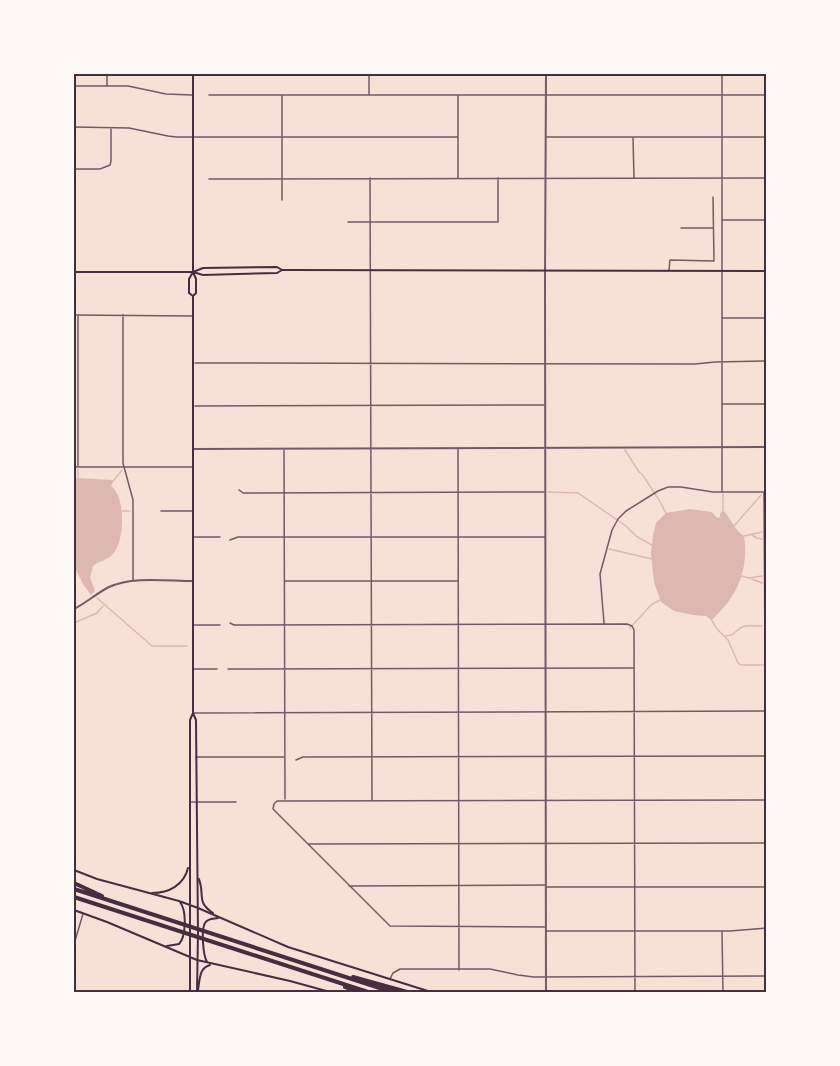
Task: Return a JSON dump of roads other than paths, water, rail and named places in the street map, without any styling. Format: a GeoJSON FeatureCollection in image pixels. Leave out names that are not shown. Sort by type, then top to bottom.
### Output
{"type":"FeatureCollection","features":[{"type":"Feature","properties":{"kind":"highway"},"geometry":{"type":"LineString","coordinates":[[74,883],[133,909]]}},
{"type":"Feature","properties":{"kind":"highway"},"geometry":{"type":"LineString","coordinates":[[74,889],[392,993]]}},
{"type":"Feature","properties":{"kind":"highway"},"geometry":{"type":"LineString","coordinates":[[74,897],[368,993]]}},
{"type":"Feature","properties":{"kind":"highway"},"geometry":{"type":"LineString","coordinates":[[338,975],[407,993]]}},
{"type":"Feature","properties":{"kind":"highway"},"geometry":{"type":"LineString","coordinates":[[319,977],[357,993]]}},
{"type":"Feature","properties":{"kind":"main road"},"geometry":{"type":"LineString","coordinates":[[193,74],[193,272],[196,279],[192,316],[193,713],[196,720],[197,993]]}},
{"type":"Feature","properties":{"kind":"main road"},"geometry":{"type":"LineString","coordinates":[[193,296],[189,293],[189,279],[193,272],[203,268],[277,267],[282,270],[370,271],[766,271]]}},
{"type":"Feature","properties":{"kind":"main road"},"geometry":{"type":"LineString","coordinates":[[74,273],[236,274],[278,273],[282,270]]}},
{"type":"Feature","properties":{"kind":"main road"},"geometry":{"type":"LineString","coordinates":[[190,993],[190,720],[193,713]]}},
{"type":"Feature","properties":{"kind":"main road"},"geometry":{"type":"LineString","coordinates":[[147,893],[166,891],[177,886],[187,873],[189,859]]}},
{"type":"Feature","properties":{"kind":"main road"},"geometry":{"type":"LineString","coordinates":[[74,870],[97,879],[179,901],[288,947],[431,993]]}},
{"type":"Feature","properties":{"kind":"main road"},"geometry":{"type":"LineString","coordinates":[[198,875],[203,904],[221,918]]}},
{"type":"Feature","properties":{"kind":"main road"},"geometry":{"type":"LineString","coordinates":[[164,946],[176,945],[183,939],[184,907],[179,901]]}},
{"type":"Feature","properties":{"kind":"main road"},"geometry":{"type":"LineString","coordinates":[[74,910],[197,960],[290,981],[330,993]]}},
{"type":"Feature","properties":{"kind":"main road"},"geometry":{"type":"LineString","coordinates":[[209,963],[204,953],[204,924],[210,919],[221,918]]}},
{"type":"Feature","properties":{"kind":"main road"},"geometry":{"type":"LineString","coordinates":[[197,993],[203,969],[214,964]]}},
{"type":"Feature","properties":{"kind":"street"},"geometry":{"type":"LineString","coordinates":[[107,74],[107,86]]}},
{"type":"Feature","properties":{"kind":"street"},"geometry":{"type":"LineString","coordinates":[[369,74],[369,95]]}},
{"type":"Feature","properties":{"kind":"street"},"geometry":{"type":"LineString","coordinates":[[546,74],[546,993]]}},
{"type":"Feature","properties":{"kind":"street"},"geometry":{"type":"LineString","coordinates":[[722,74],[722,492]]}},
{"type":"Feature","properties":{"kind":"street"},"geometry":{"type":"LineString","coordinates":[[74,86],[128,86],[166,94],[193,94]]}},
{"type":"Feature","properties":{"kind":"street"},"geometry":{"type":"LineString","coordinates":[[209,95],[766,94]]}},
{"type":"Feature","properties":{"kind":"street"},"geometry":{"type":"LineString","coordinates":[[282,95],[282,200]]}},
{"type":"Feature","properties":{"kind":"street"},"geometry":{"type":"LineString","coordinates":[[458,95],[458,178]]}},
{"type":"Feature","properties":{"kind":"street"},"geometry":{"type":"LineString","coordinates":[[74,127],[129,128],[168,136],[193,137],[458,137]]}},
{"type":"Feature","properties":{"kind":"street"},"geometry":{"type":"LineString","coordinates":[[74,169],[100,169],[108,166],[111,161],[111,127]]}},
{"type":"Feature","properties":{"kind":"street"},"geometry":{"type":"LineString","coordinates":[[546,137],[766,137]]}},
{"type":"Feature","properties":{"kind":"street"},"geometry":{"type":"LineString","coordinates":[[633,137],[634,178]]}},
{"type":"Feature","properties":{"kind":"street"},"geometry":{"type":"LineString","coordinates":[[209,178],[766,178]]}},
{"type":"Feature","properties":{"kind":"street"},"geometry":{"type":"LineString","coordinates":[[370,178],[372,801]]}},
{"type":"Feature","properties":{"kind":"street"},"geometry":{"type":"LineString","coordinates":[[348,222],[498,222],[498,178]]}},
{"type":"Feature","properties":{"kind":"street"},"geometry":{"type":"LineString","coordinates":[[669,270],[670,260],[714,261],[713,196]]}},
{"type":"Feature","properties":{"kind":"street"},"geometry":{"type":"LineString","coordinates":[[722,220],[766,220]]}},
{"type":"Feature","properties":{"kind":"street"},"geometry":{"type":"LineString","coordinates":[[681,228],[713,228]]}},
{"type":"Feature","properties":{"kind":"street"},"geometry":{"type":"LineString","coordinates":[[74,315],[192,316]]}},
{"type":"Feature","properties":{"kind":"street"},"geometry":{"type":"LineString","coordinates":[[78,315],[78,467]]}},
{"type":"Feature","properties":{"kind":"street"},"geometry":{"type":"LineString","coordinates":[[123,315],[122,452],[133,504],[133,581]]}},
{"type":"Feature","properties":{"kind":"street"},"geometry":{"type":"LineString","coordinates":[[722,318],[766,318]]}},
{"type":"Feature","properties":{"kind":"street"},"geometry":{"type":"LineString","coordinates":[[192,363],[683,364],[766,361]]}},
{"type":"Feature","properties":{"kind":"street"},"geometry":{"type":"LineString","coordinates":[[722,404],[766,404]]}},
{"type":"Feature","properties":{"kind":"street"},"geometry":{"type":"LineString","coordinates":[[192,406],[545,405]]}},
{"type":"Feature","properties":{"kind":"street"},"geometry":{"type":"LineString","coordinates":[[192,449],[766,447]]}},
{"type":"Feature","properties":{"kind":"street"},"geometry":{"type":"LineString","coordinates":[[458,448],[459,970]]}},
{"type":"Feature","properties":{"kind":"street"},"geometry":{"type":"LineString","coordinates":[[284,449],[285,801]]}},
{"type":"Feature","properties":{"kind":"street"},"geometry":{"type":"LineString","coordinates":[[74,467],[193,467]]}},
{"type":"Feature","properties":{"kind":"street"},"geometry":{"type":"LineString","coordinates":[[604,624],[600,573],[613,527],[626,511],[667,488],[765,492],[766,664]]}},
{"type":"Feature","properties":{"kind":"street"},"geometry":{"type":"LineString","coordinates":[[239,490],[243,493],[545,492]]}},
{"type":"Feature","properties":{"kind":"street"},"geometry":{"type":"LineString","coordinates":[[161,511],[193,511]]}},
{"type":"Feature","properties":{"kind":"street"},"geometry":{"type":"LineString","coordinates":[[193,537],[220,537]]}},
{"type":"Feature","properties":{"kind":"street"},"geometry":{"type":"LineString","coordinates":[[230,540],[235,537],[545,537]]}},
{"type":"Feature","properties":{"kind":"street"},"geometry":{"type":"LineString","coordinates":[[74,609],[109,587],[122,583],[193,581]]}},
{"type":"Feature","properties":{"kind":"street"},"geometry":{"type":"LineString","coordinates":[[284,581],[458,581]]}},
{"type":"Feature","properties":{"kind":"street"},"geometry":{"type":"LineString","coordinates":[[230,622],[234,625],[627,624],[632,626],[634,630],[634,993]]}},
{"type":"Feature","properties":{"kind":"street"},"geometry":{"type":"LineString","coordinates":[[193,625],[220,625]]}},
{"type":"Feature","properties":{"kind":"street"},"geometry":{"type":"LineString","coordinates":[[228,669],[634,668]]}},
{"type":"Feature","properties":{"kind":"street"},"geometry":{"type":"LineString","coordinates":[[193,669],[218,669]]}},
{"type":"Feature","properties":{"kind":"street"},"geometry":{"type":"LineString","coordinates":[[193,713],[766,711]]}},
{"type":"Feature","properties":{"kind":"street"},"geometry":{"type":"LineString","coordinates":[[296,760],[303,757],[766,756]]}},
{"type":"Feature","properties":{"kind":"street"},"geometry":{"type":"LineString","coordinates":[[196,757],[285,757]]}},
{"type":"Feature","properties":{"kind":"street"},"geometry":{"type":"LineString","coordinates":[[546,927],[393,927],[387,924],[307,844],[275,811],[273,806],[277,801],[766,800]]}},
{"type":"Feature","properties":{"kind":"street"},"geometry":{"type":"LineString","coordinates":[[190,802],[236,802]]}},
{"type":"Feature","properties":{"kind":"street"},"geometry":{"type":"LineString","coordinates":[[307,844],[766,843]]}},
{"type":"Feature","properties":{"kind":"street"},"geometry":{"type":"LineString","coordinates":[[349,886],[766,886]]}},
{"type":"Feature","properties":{"kind":"street"},"geometry":{"type":"LineString","coordinates":[[74,944],[83,913]]}},
{"type":"Feature","properties":{"kind":"street"},"geometry":{"type":"LineString","coordinates":[[546,931],[722,931],[766,928]]}},
{"type":"Feature","properties":{"kind":"street"},"geometry":{"type":"LineString","coordinates":[[722,931],[723,993]]}},
{"type":"Feature","properties":{"kind":"street"},"geometry":{"type":"LineString","coordinates":[[390,979],[393,973],[400,969],[490,969],[518,975],[546,976],[766,976]]}},
{"type":"Feature","properties":{"kind":"waterway"},"geometry":{"type":"LineString","coordinates":[[625,450],[666,513]]}},
{"type":"Feature","properties":{"kind":"waterway"},"geometry":{"type":"LineString","coordinates":[[78,469],[78,479]]}},
{"type":"Feature","properties":{"kind":"waterway"},"geometry":{"type":"LineString","coordinates":[[114,480],[122,470]]}},
{"type":"Feature","properties":{"kind":"waterway"},"geometry":{"type":"LineString","coordinates":[[548,492],[578,493],[626,526],[636,536],[652,545]]}},
{"type":"Feature","properties":{"kind":"waterway"},"geometry":{"type":"LineString","coordinates":[[723,494],[723,510]]}},
{"type":"Feature","properties":{"kind":"waterway"},"geometry":{"type":"LineString","coordinates":[[734,526],[761,495]]}},
{"type":"Feature","properties":{"kind":"waterway"},"geometry":{"type":"LineString","coordinates":[[122,511],[130,511]]}},
{"type":"Feature","properties":{"kind":"waterway"},"geometry":{"type":"LineString","coordinates":[[744,536],[762,532]]}},
{"type":"Feature","properties":{"kind":"waterway"},"geometry":{"type":"LineString","coordinates":[[752,535],[762,539]]}},
{"type":"Feature","properties":{"kind":"waterway"},"geometry":{"type":"LineString","coordinates":[[609,549],[652,559]]}},
{"type":"Feature","properties":{"kind":"waterway"},"geometry":{"type":"LineString","coordinates":[[742,576],[749,578],[762,576]]}},
{"type":"Feature","properties":{"kind":"waterway"},"geometry":{"type":"LineString","coordinates":[[752,579],[762,583]]}},
{"type":"Feature","properties":{"kind":"waterway"},"geometry":{"type":"LineString","coordinates":[[97,598],[152,646],[187,646]]}},
{"type":"Feature","properties":{"kind":"waterway"},"geometry":{"type":"LineString","coordinates":[[630,628],[651,605],[660,600]]}},
{"type":"Feature","properties":{"kind":"waterway"},"geometry":{"type":"LineString","coordinates":[[74,623],[97,613],[103,606]]}},
{"type":"Feature","properties":{"kind":"waterway"},"geometry":{"type":"LineString","coordinates":[[711,619],[728,640],[738,663],[764,665]]}},
{"type":"Feature","properties":{"kind":"waterway"},"geometry":{"type":"LineString","coordinates":[[725,636],[744,626],[762,626]]}}]}
